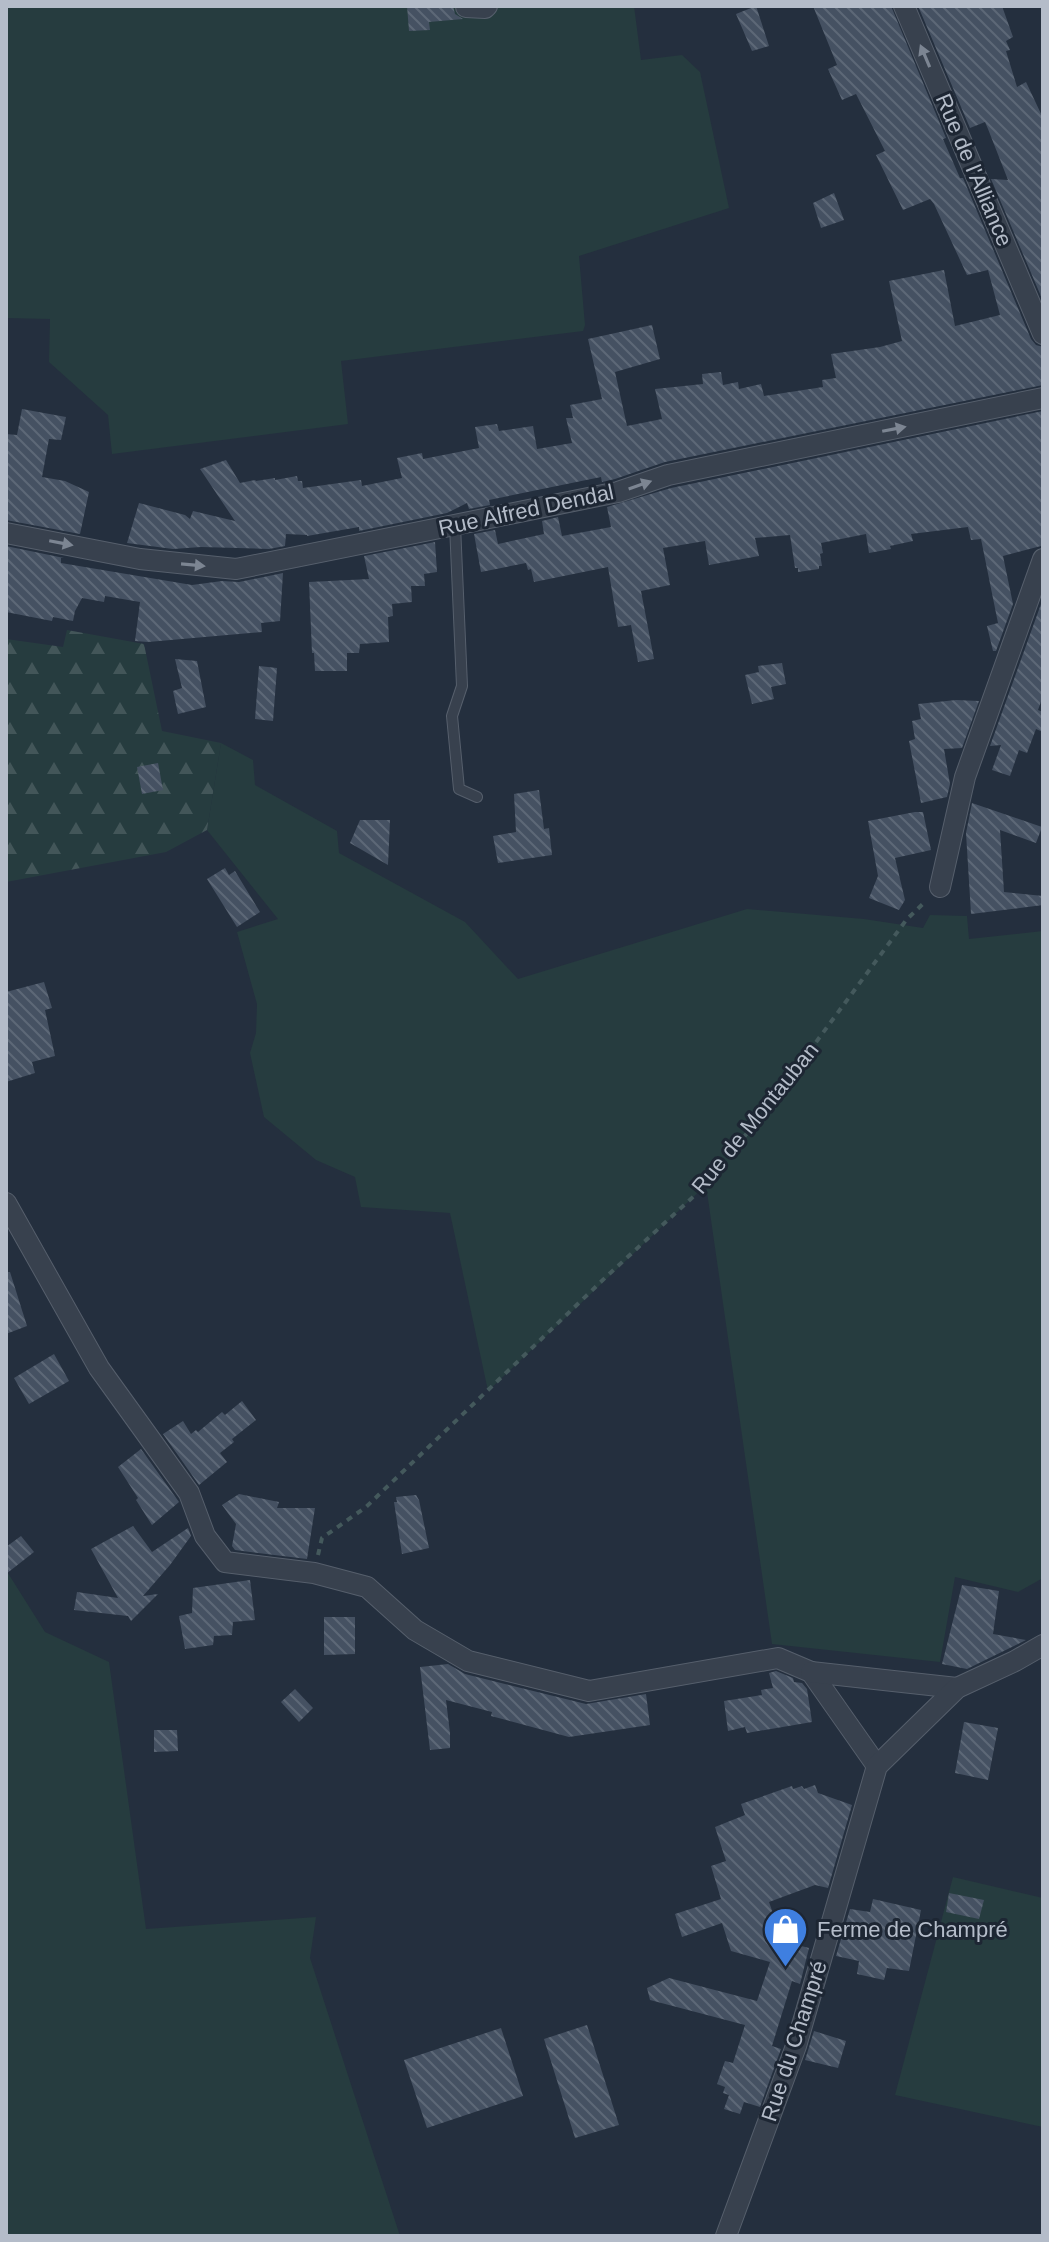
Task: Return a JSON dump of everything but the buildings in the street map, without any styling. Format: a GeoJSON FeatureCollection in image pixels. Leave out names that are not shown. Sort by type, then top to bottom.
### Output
{"type":"FeatureCollection","features":[{"type":"Feature","properties":{"kind":"street"},"geometry":{"type":"LineString","coordinates":[[466,7],[487,6]]}},
{"type":"Feature","properties":{"kind":"street","name":"Rue de l'Alliance"},"geometry":{"type":"LineString","coordinates":[[904,6],[1043,334]]}},
{"type":"Feature","properties":{"kind":"street","name":"Rue Alfred Dendal"},"geometry":{"type":"LineString","coordinates":[[6,533],[140,559],[236,569],[618,492],[668,475],[1043,398]]}},
{"type":"Feature","properties":{"kind":"street"},"geometry":{"type":"LineString","coordinates":[[940,887],[965,777],[1043,559]]}},
{"type":"Feature","properties":{"kind":"street"},"geometry":{"type":"LineString","coordinates":[[6,1203],[99,1368],[189,1493],[205,1536],[225,1562],[314,1573],[367,1587],[415,1630],[468,1661],[589,1691],[778,1658],[811,1672],[957,1688]]}},
{"type":"Feature","properties":{"kind":"street","name":"Rue du Champré"},"geometry":{"type":"LineString","coordinates":[[726,2236],[796,2046],[877,1766],[957,1688],[1043,1645]]}},
{"type":"Feature","properties":{"kind":"street"},"geometry":{"type":"LineString","coordinates":[[811,1672],[877,1766]]}},
{"type":"Feature","properties":{"kind":"lane"},"geometry":{"type":"LineString","coordinates":[[455,525],[462,686],[452,716],[459,789],[477,797]]}},
{"type":"Feature","properties":{"kind":"path","name":"Rue de Montauban"},"geometry":{"type":"LineString","coordinates":[[314,1573],[322,1538],[366,1507],[706,1185],[774,1099],[907,919],[940,887]]}},
{"type":"Feature","properties":{"kind":"green space"},"geometry":{"type":"Polygon","coordinates":[[[6,6],[634,6],[641,60],[682,55],[700,72],[729,208],[579,256],[583,331],[341,361],[348,424],[112,454],[108,415],[49,362],[50,319],[6,318],[6,6]]]}},
{"type":"Feature","properties":{"kind":"green space"},"geometry":{"type":"Polygon","coordinates":[[[67,630],[144,644],[162,731],[221,743],[207,830],[166,852],[6,882],[6,639],[63,647],[67,630]]]}},
{"type":"Feature","properties":{"kind":"green space"},"geometry":{"type":"Polygon","coordinates":[[[221,743],[253,760],[255,785],[337,831],[339,853],[465,922],[518,979],[747,909],[864,919],[923,928],[930,915],[967,916],[969,939],[1043,931],[1043,1578],[1018,1592],[955,1577],[940,1662],[772,1644],[706,1185],[488,1391],[450,1213],[361,1207],[355,1177],[316,1160],[264,1117],[250,1053],[256,1033],[257,1004],[237,932],[278,919],[207,830],[221,743]]]}},
{"type":"Feature","properties":{"kind":"green space"},"geometry":{"type":"Polygon","coordinates":[[[6,1570],[45,1632],[109,1662],[146,1929],[316,1917],[310,1958],[400,2236],[6,2236],[6,1570]]]}},
{"type":"Feature","properties":{"kind":"green space"},"geometry":{"type":"Polygon","coordinates":[[[953,1877],[1043,1898],[1043,2127],[895,2095],[953,1877]]]}},
{"type":"Feature","properties":{"kind":"place","name":"Ferme de Champré"},"geometry":{"type":"Point","coordinates":[786,1968]}}]}
